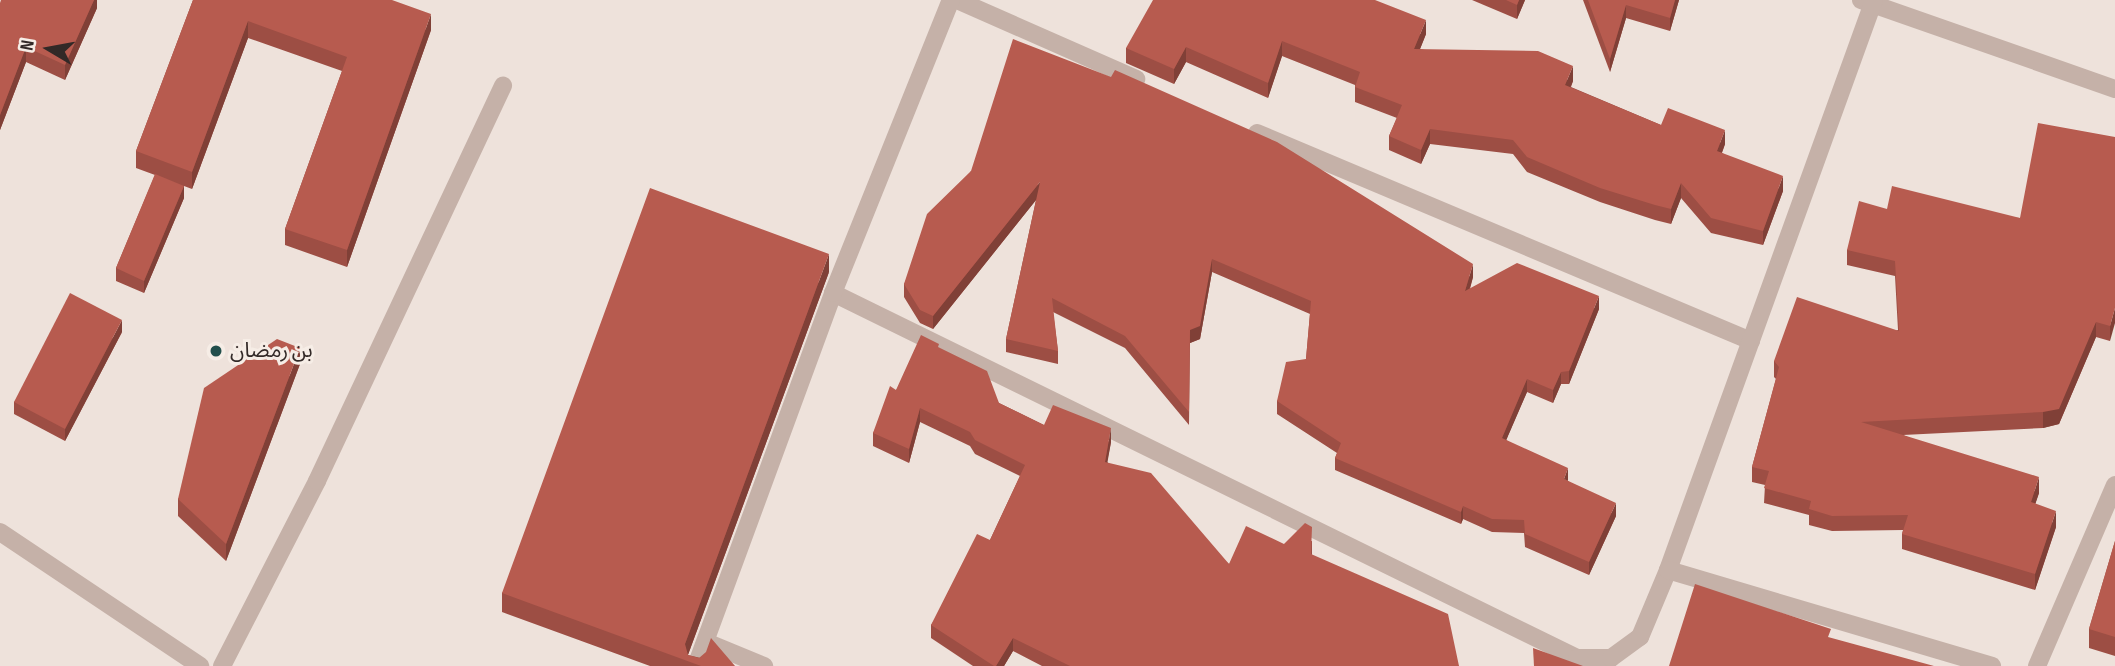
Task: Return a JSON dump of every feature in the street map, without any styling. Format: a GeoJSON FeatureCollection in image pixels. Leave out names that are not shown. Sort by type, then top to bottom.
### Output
{"type":"FeatureCollection","features":[{"type":"Feature","properties":{"kind":"street"},"geometry":{"type":"LineString","coordinates":[[696,666],[834,293],[951,0]]}},
{"type":"Feature","properties":{"kind":"street"},"geometry":{"type":"LineString","coordinates":[[957,0],[1149,85]]}},
{"type":"Feature","properties":{"kind":"street"},"geometry":{"type":"LineString","coordinates":[[834,293],[1577,658],[1611,657],[1640,637],[1668,570],[1869,2],[2115,89]]}},
{"type":"Feature","properties":{"kind":"street"},"geometry":{"type":"LineString","coordinates":[[222,666],[323,468],[503,86]]}},
{"type":"Feature","properties":{"kind":"street"},"geometry":{"type":"LineString","coordinates":[[1238,125],[1751,341]]}},
{"type":"Feature","properties":{"kind":"street"},"geometry":{"type":"LineString","coordinates":[[2037,666],[2115,485]]}},
{"type":"Feature","properties":{"kind":"street"},"geometry":{"type":"LineString","coordinates":[[0,531],[200,666]]}},
{"type":"Feature","properties":{"kind":"street"},"geometry":{"type":"LineString","coordinates":[[1668,570],[1993,666]]}},
{"type":"Feature","properties":{"kind":"street"},"geometry":{"type":"LineString","coordinates":[[706,642],[764,666]]}},
{"type":"Feature","properties":{"kind":"building"},"geometry":{"type":"Polygon","coordinates":[[[1,0],[94,0],[65,65],[26,47],[0,115],[0,3],[1,0]]]}},
{"type":"Feature","properties":{"kind":"building"},"geometry":{"type":"Polygon","coordinates":[[[193,0],[392,0],[431,14],[347,250],[285,229],[347,57],[248,21],[192,172],[136,151],[193,0]]]}},
{"type":"Feature","properties":{"kind":"building"},"geometry":{"type":"Polygon","coordinates":[[[1153,0],[1375,0],[1426,20],[1414,49],[1538,51],[1573,66],[1565,85],[1661,125],[1668,108],[1725,130],[1717,151],[1783,176],[1763,231],[1711,218],[1681,183],[1671,209],[1655,205],[1600,188],[1527,157],[1513,140],[1430,129],[1421,150],[1389,136],[1402,105],[1355,87],[1360,72],[1282,41],[1268,83],[1186,47],[1174,69],[1126,48],[1153,0]]]}},
{"type":"Feature","properties":{"kind":"building"},"geometry":{"type":"Polygon","coordinates":[[[1506,0],[1519,0],[1517,5],[1506,0]]]}},
{"type":"Feature","properties":{"kind":"building"},"geometry":{"type":"Polygon","coordinates":[[[1588,0],[1675,0],[1670,18],[1626,5],[1610,59],[1588,0]]]}},
{"type":"Feature","properties":{"kind":"building"},"geometry":{"type":"Polygon","coordinates":[[[1013,39],[1111,77],[1115,70],[1277,142],[1473,264],[1465,291],[1517,263],[1599,296],[1569,371],[1561,372],[1553,390],[1527,379],[1502,438],[1568,468],[1564,479],[1616,503],[1589,562],[1525,534],[1524,520],[1492,519],[1463,506],[1461,512],[1335,458],[1341,443],[1277,401],[1286,362],[1306,359],[1311,301],[1212,259],[1200,326],[1190,330],[1189,412],[1125,336],[1052,298],[1058,351],[1006,339],[1040,182],[933,316],[920,310],[904,284],[927,214],[971,171],[1013,39]]]}},
{"type":"Feature","properties":{"kind":"building"},"geometry":{"type":"Polygon","coordinates":[[[2038,123],[2115,137],[2115,308],[2110,326],[2096,322],[2059,409],[1861,422],[2039,477],[2031,502],[2056,511],[2035,574],[1902,534],[1908,515],[1832,516],[1809,509],[1811,501],[1764,488],[1769,471],[1752,467],[1779,367],[1774,361],[1797,297],[1899,331],[1895,261],[1847,250],[1859,201],[1887,209],[1892,186],[2020,218],[2038,123]]]}},
{"type":"Feature","properties":{"kind":"building"},"geometry":{"type":"Polygon","coordinates":[[[155,174],[184,186],[144,281],[116,268],[155,174]]]}},
{"type":"Feature","properties":{"kind":"building"},"geometry":{"type":"Polygon","coordinates":[[[650,188],[829,254],[685,644],[688,655],[699,658],[706,652],[711,638],[735,666],[701,666],[502,593],[650,188]]]}},
{"type":"Feature","properties":{"kind":"building"},"geometry":{"type":"Polygon","coordinates":[[[70,293],[122,320],[65,429],[14,402],[70,293]]]}},
{"type":"Feature","properties":{"kind":"building"},"geometry":{"type":"Polygon","coordinates":[[[921,335],[939,344],[938,347],[987,371],[999,403],[1044,425],[1053,405],[1111,428],[1105,462],[1151,473],[1229,564],[1246,526],[1284,544],[1305,523],[1312,527],[1311,554],[1448,614],[1459,666],[1070,666],[1013,638],[994,666],[931,625],[977,534],[990,540],[1025,465],[975,440],[970,432],[920,408],[909,449],[873,433],[890,386],[896,390],[921,335]]]}},
{"type":"Feature","properties":{"kind":"building"},"geometry":{"type":"Polygon","coordinates":[[[277,339],[300,348],[226,544],[178,499],[204,388],[277,339]]]}},
{"type":"Feature","properties":{"kind":"building"},"geometry":{"type":"Polygon","coordinates":[[[2115,541],[2115,637],[2089,629],[2115,541]]]}},
{"type":"Feature","properties":{"kind":"building"},"geometry":{"type":"Polygon","coordinates":[[[1695,584],[1831,629],[1828,637],[1934,666],[1669,666],[1695,584]]]}},
{"type":"Feature","properties":{"kind":"building"},"geometry":{"type":"Polygon","coordinates":[[[1533,648],[1583,666],[1534,666],[1533,648]]]}},
{"type":"Feature","properties":{"kind":"place","name":"بن رمضان"},"geometry":{"type":"Point","coordinates":[216,351]}}]}
